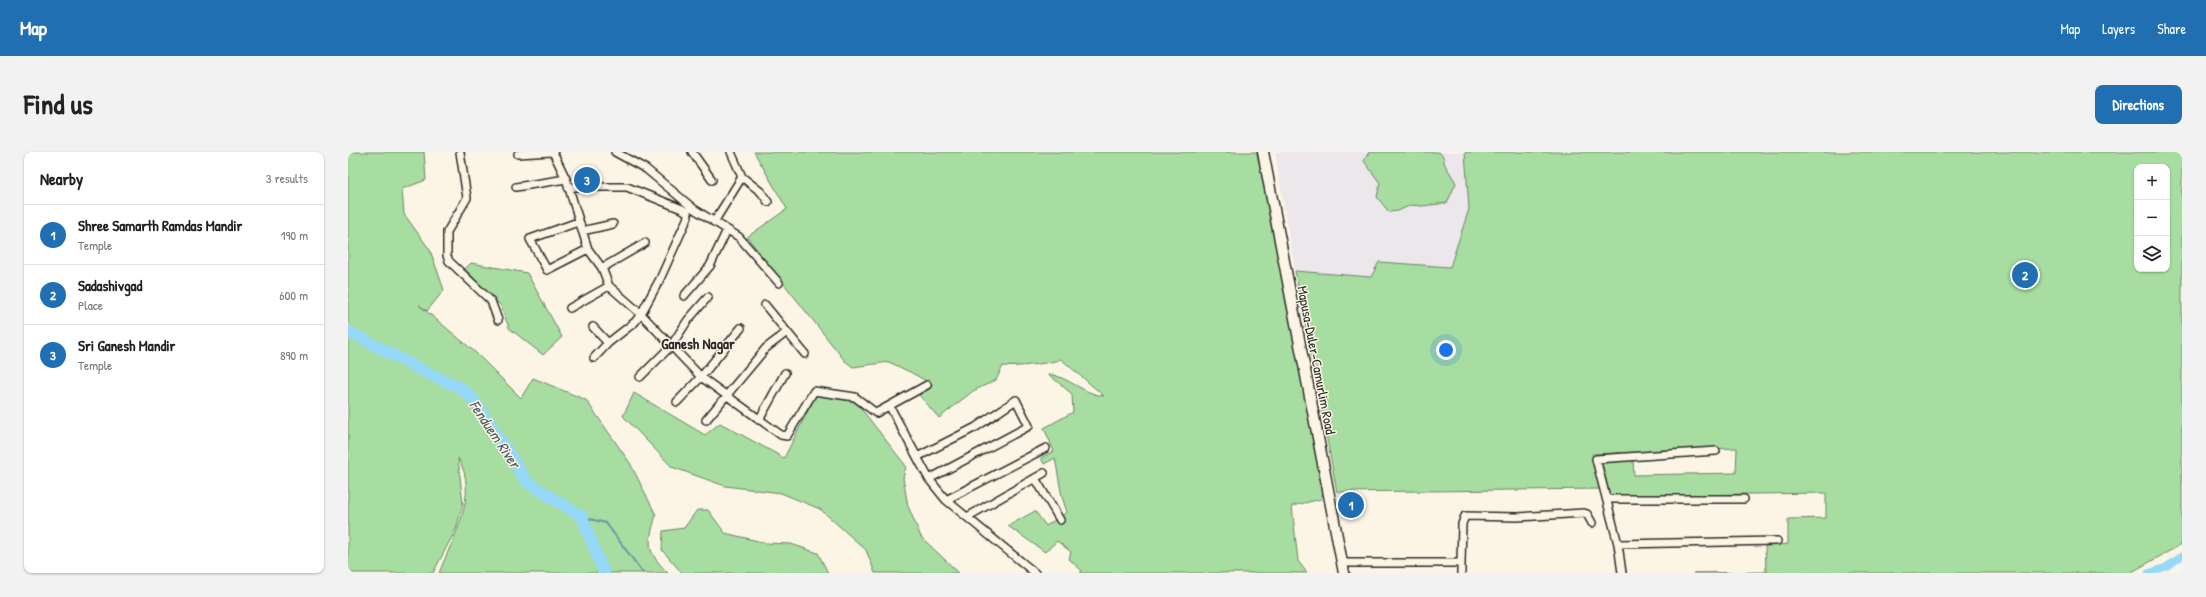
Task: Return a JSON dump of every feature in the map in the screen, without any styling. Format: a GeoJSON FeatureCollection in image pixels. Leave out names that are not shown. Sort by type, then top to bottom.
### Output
{"type":"FeatureCollection","features":[{"type":"Feature","properties":{"kind":"street"},"geometry":{"type":"LineString","coordinates":[[460,152],[467,198],[448,232],[446,256],[449,261],[491,301],[498,320]]}},
{"type":"Feature","properties":{"kind":"street"},"geometry":{"type":"LineString","coordinates":[[518,154],[552,152],[566,179],[578,222],[588,249],[602,268],[609,286],[640,314],[701,377],[781,435],[787,436],[814,391],[855,397],[876,413],[890,407],[927,385]]}},
{"type":"Feature","properties":{"kind":"street"},"geometry":{"type":"LineString","coordinates":[[616,152],[646,169],[694,209],[739,237],[779,283]]}},
{"type":"Feature","properties":{"kind":"street"},"geometry":{"type":"LineString","coordinates":[[692,152],[712,180]]}},
{"type":"Feature","properties":{"kind":"street"},"geometry":{"type":"LineString","coordinates":[[730,152],[742,177],[761,192],[768,202]]}},
{"type":"Feature","properties":{"kind":"street","name":"Mapusa-Duler-Camurlim Road"},"geometry":{"type":"LineString","coordinates":[[1263,152],[1343,568]]}},
{"type":"Feature","properties":{"kind":"street"},"geometry":{"type":"LineString","coordinates":[[714,222],[742,177]]}},
{"type":"Feature","properties":{"kind":"street"},"geometry":{"type":"LineString","coordinates":[[516,187],[566,179]]}},
{"type":"Feature","properties":{"kind":"street"},"geometry":{"type":"LineString","coordinates":[[568,187],[627,187],[686,212],[688,217],[660,279],[635,322],[608,343],[594,358]]}},
{"type":"Feature","properties":{"kind":"street"},"geometry":{"type":"LineString","coordinates":[[578,222],[530,239],[546,270],[588,249]]}},
{"type":"Feature","properties":{"kind":"street"},"geometry":{"type":"LineString","coordinates":[[582,231],[613,224]]}},
{"type":"Feature","properties":{"kind":"street"},"geometry":{"type":"LineString","coordinates":[[684,296],[710,266],[727,230]]}},
{"type":"Feature","properties":{"kind":"street"},"geometry":{"type":"LineString","coordinates":[[602,268],[645,243]]}},
{"type":"Feature","properties":{"kind":"street"},"geometry":{"type":"LineString","coordinates":[[570,308],[609,286]]}},
{"type":"Feature","properties":{"kind":"street"},"geometry":{"type":"LineString","coordinates":[[640,377],[672,346],[688,320],[708,297]]}},
{"type":"Feature","properties":{"kind":"street"},"geometry":{"type":"LineString","coordinates":[[765,305],[805,354]]}},
{"type":"Feature","properties":{"kind":"street"},"geometry":{"type":"LineString","coordinates":[[593,327],[608,343]]}},
{"type":"Feature","properties":{"kind":"street"},"geometry":{"type":"LineString","coordinates":[[677,402],[701,377],[740,328]]}},
{"type":"Feature","properties":{"kind":"street"},"geometry":{"type":"LineString","coordinates":[[706,420],[728,396],[766,348],[787,332]]}},
{"type":"Feature","properties":{"kind":"street"},"geometry":{"type":"LineString","coordinates":[[759,420],[785,373]]}},
{"type":"Feature","properties":{"kind":"street"},"geometry":{"type":"LineString","coordinates":[[917,457],[976,427],[1016,400],[1029,426],[929,479]]}},
{"type":"Feature","properties":{"kind":"street"},"geometry":{"type":"LineString","coordinates":[[890,407],[929,479],[946,500],[1035,573]]}},
{"type":"Feature","properties":{"kind":"street"},"geometry":{"type":"LineString","coordinates":[[946,500],[1046,448]]}},
{"type":"Feature","properties":{"kind":"street"},"geometry":{"type":"LineString","coordinates":[[1622,573],[1618,544],[1596,459],[1716,451]]}},
{"type":"Feature","properties":{"kind":"street"},"geometry":{"type":"LineString","coordinates":[[967,517],[1044,473]]}},
{"type":"Feature","properties":{"kind":"street"},"geometry":{"type":"LineString","coordinates":[[1035,478],[1060,520]]}},
{"type":"Feature","properties":{"kind":"street"},"geometry":{"type":"LineString","coordinates":[[1606,499],[1744,499]]}},
{"type":"Feature","properties":{"kind":"street"},"geometry":{"type":"LineString","coordinates":[[1461,573],[1462,524],[1465,516],[1517,517],[1584,513],[1587,514],[1592,523]]}},
{"type":"Feature","properties":{"kind":"street"},"geometry":{"type":"LineString","coordinates":[[1618,544],[1777,541]]}},
{"type":"Feature","properties":{"kind":"street"},"geometry":{"type":"LineString","coordinates":[[1343,568],[1461,563]]}},
{"type":"Feature","properties":{"kind":"shaded area"},"geometry":{"type":"Polygon","coordinates":[[[1275,152],[1465,152],[1469,209],[1450,268],[1379,262],[1372,277],[1295,271],[1275,152]]]}},
{"type":"Feature","properties":{"kind":"green space"},"geometry":{"type":"Polygon","coordinates":[[[348,152],[424,152],[426,180],[402,189],[404,214],[430,250],[444,290],[427,311],[419,305],[475,352],[521,398],[533,378],[586,400],[630,463],[656,515],[651,533],[650,546],[655,558],[668,573],[439,573],[457,531],[465,501],[466,487],[464,472],[458,458],[463,504],[456,529],[433,573],[348,573],[348,152]]]}},
{"type":"Feature","properties":{"kind":"green space"},"geometry":{"type":"Polygon","coordinates":[[[754,152],[1261,152],[1324,491],[1321,499],[1292,506],[1298,561],[1307,573],[1080,573],[1082,571],[1069,559],[1071,552],[1057,541],[1045,552],[1008,526],[1035,511],[1046,526],[1067,512],[1062,497],[1055,458],[1044,464],[1041,458],[1054,451],[1044,428],[1073,412],[1072,394],[1048,374],[1062,378],[1096,395],[1104,396],[1061,359],[1033,365],[1003,366],[996,380],[973,391],[939,418],[919,395],[933,385],[889,362],[853,367],[845,361],[747,237],[787,209],[754,152]]]}},
{"type":"Feature","properties":{"kind":"green space"},"geometry":{"type":"Polygon","coordinates":[[[1369,152],[1439,152],[1444,158],[1444,163],[1456,183],[1447,203],[1422,206],[1411,205],[1398,211],[1389,212],[1377,197],[1380,183],[1364,161],[1369,152]]]}},
{"type":"Feature","properties":{"kind":"green space"},"geometry":{"type":"Polygon","coordinates":[[[1465,152],[2182,152],[2182,544],[2130,573],[1693,573],[1766,572],[1765,546],[1788,544],[1788,519],[1826,518],[1826,493],[1610,496],[1602,463],[1633,460],[1634,475],[1736,473],[1737,448],[1592,454],[1604,489],[1337,492],[1295,271],[1371,277],[1379,262],[1450,267],[1469,209],[1465,152]]]}},
{"type":"Feature","properties":{"kind":"green space"},"geometry":{"type":"Polygon","coordinates":[[[471,263],[527,273],[562,337],[543,355],[509,328],[501,306],[465,269],[471,263]]]}},
{"type":"Feature","properties":{"kind":"green space"},"geometry":{"type":"Polygon","coordinates":[[[634,393],[705,435],[720,423],[784,458],[816,395],[856,402],[906,466],[903,478],[908,506],[921,537],[959,573],[875,573],[866,550],[820,509],[781,493],[725,486],[672,467],[623,416],[634,393]]]}},
{"type":"Feature","properties":{"kind":"green space"},"geometry":{"type":"Polygon","coordinates":[[[697,510],[708,510],[725,533],[766,543],[791,544],[818,553],[828,573],[682,573],[662,550],[663,531],[684,528],[697,510]]]}},
{"type":"Feature","properties":{"kind":"waterway","name":"Fenduem River"},"geometry":{"type":"LineString","coordinates":[[348,331],[421,370],[461,388],[475,401],[526,481],[582,517],[604,573]]}},
{"type":"Feature","properties":{"kind":"waterway"},"geometry":{"type":"LineString","coordinates":[[582,517],[606,523],[643,573]]}},
{"type":"Feature","properties":{"kind":"waterway"},"geometry":{"type":"LineString","coordinates":[[2148,573],[2166,567],[2182,556]]}},
{"type":"Feature","properties":{"kind":"place","name":"Sri Ganesh Mandir"},"geometry":{"type":"Point","coordinates":[587,180]}},
{"type":"Feature","properties":{"kind":"place","name":"Sadashivgad"},"geometry":{"type":"Point","coordinates":[2025,275]}},
{"type":"Feature","properties":{"kind":"place","name":"Shree Samarth Ramdas Mandir"},"geometry":{"type":"Point","coordinates":[1351,505]}},
{"type":"Feature","properties":{"kind":"district","name":"Ganesh Nagar"},"geometry":{"type":"Point","coordinates":[698,343]}}]}
